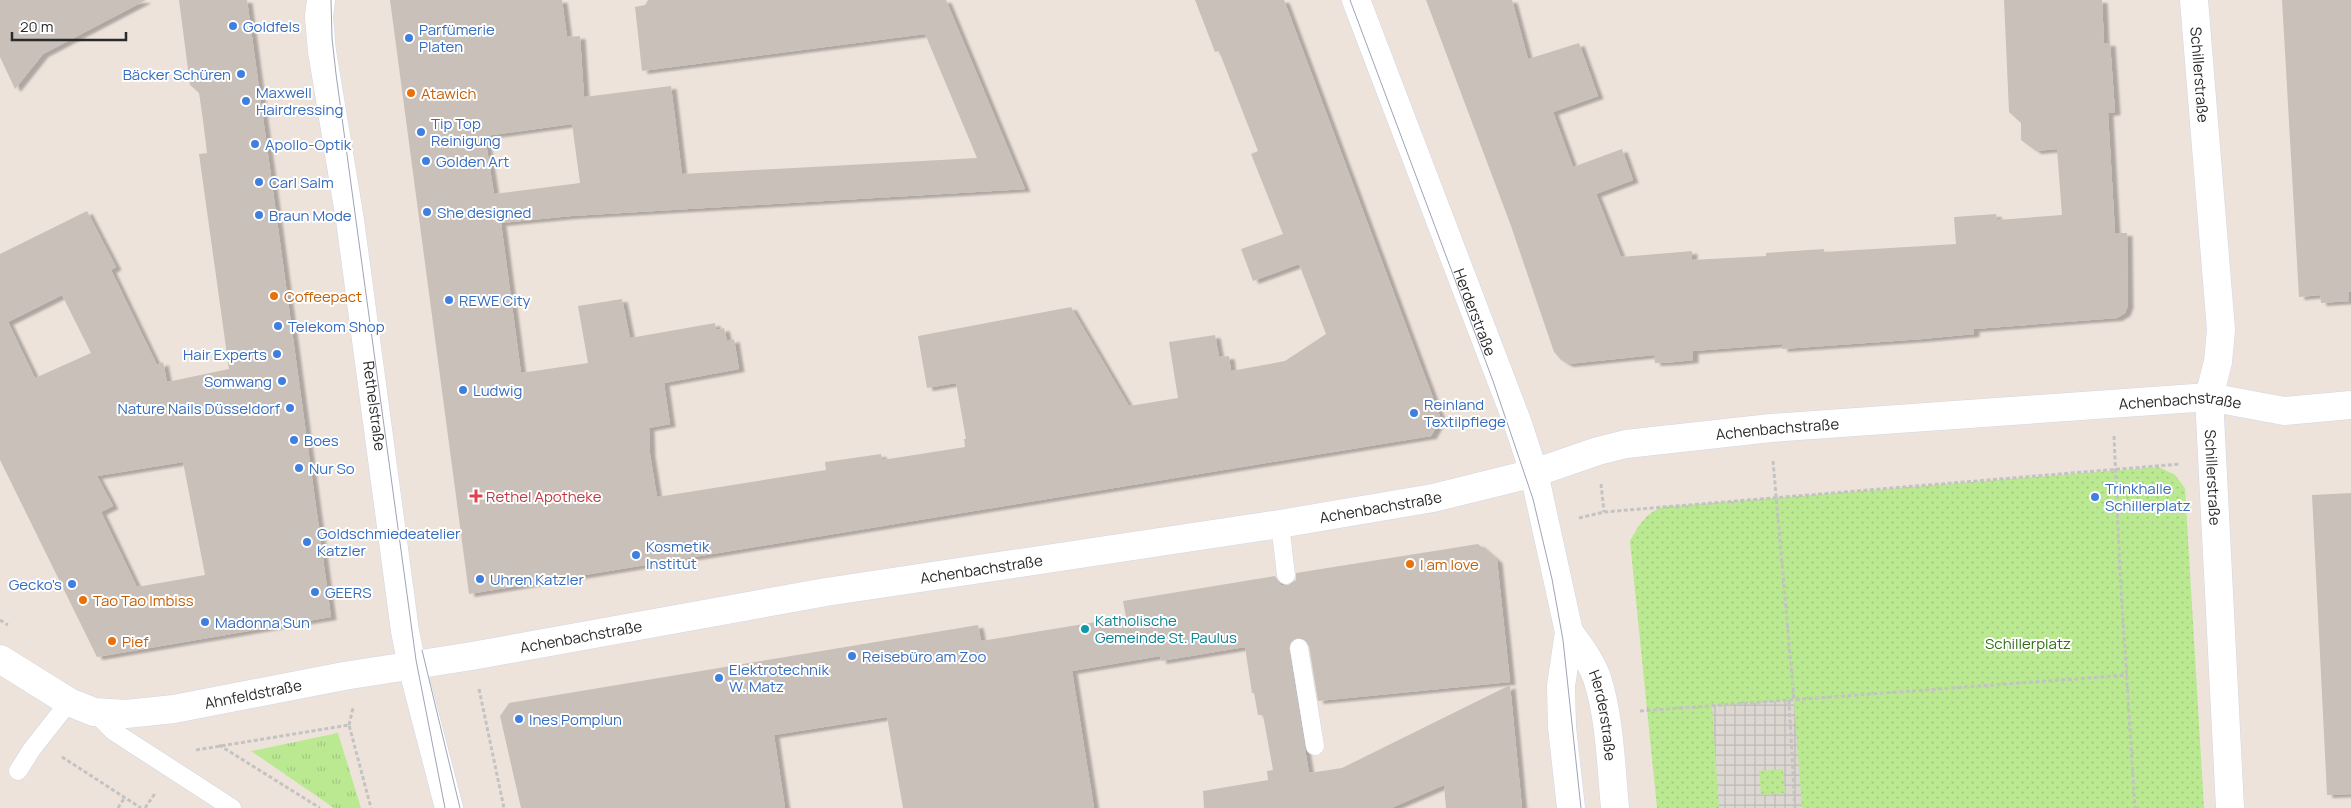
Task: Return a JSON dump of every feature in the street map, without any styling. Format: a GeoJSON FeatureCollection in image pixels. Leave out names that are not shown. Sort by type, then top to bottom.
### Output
{"type":"FeatureCollection","features":[{"type":"Feature","properties":{"kind":"street","name":"Rethelstraße"},"geometry":{"type":"LineString","coordinates":[[321,0],[319,17],[322,51],[351,228],[402,612],[412,666],[449,808]]}},
{"type":"Feature","properties":{"kind":"street","name":"Herderstraße"},"geometry":{"type":"LineString","coordinates":[[1356,0],[1518,424],[1534,473],[1569,632],[1561,686],[1562,727],[1571,808]]}},
{"type":"Feature","properties":{"kind":"street","name":"Schillerstraße"},"geometry":{"type":"LineString","coordinates":[[2194,0],[2221,330],[2218,362],[2209,397],[2230,808]]}},
{"type":"Feature","properties":{"kind":"street","name":"Achenbachstraße"},"geometry":{"type":"LineString","coordinates":[[412,666],[826,592],[1280,524],[1433,498],[1534,473],[1598,451],[1626,444],[1770,428],[2209,397],[2284,411],[2351,405]]}},
{"type":"Feature","properties":{"kind":"street","name":"Herderstraße"},"geometry":{"type":"LineString","coordinates":[[1569,632],[1592,666],[1597,678],[1604,714],[1615,808]]}},
{"type":"Feature","properties":{"kind":"street","name":"Ahnfeldstraße"},"geometry":{"type":"LineString","coordinates":[[0,658],[68,702],[94,712],[126,714],[174,709],[344,676],[412,666]]}},
{"type":"Feature","properties":{"kind":"lane"},"geometry":{"type":"LineString","coordinates":[[1280,524],[1286,575]]}},
{"type":"Feature","properties":{"kind":"lane"},"geometry":{"type":"LineString","coordinates":[[1300,648],[1315,746]]}},
{"type":"Feature","properties":{"kind":"lane"},"geometry":{"type":"LineString","coordinates":[[18,771],[68,702]]}},
{"type":"Feature","properties":{"kind":"lane","name":"Ahnfeldstraße"},"geometry":{"type":"LineString","coordinates":[[94,712],[112,731],[232,808]]}},
{"type":"Feature","properties":{"kind":"path"},"geometry":{"type":"LineString","coordinates":[[2112,403],[2120,573],[2135,808]]}},
{"type":"Feature","properties":{"kind":"path"},"geometry":{"type":"LineString","coordinates":[[1770,428],[1794,700]]}},
{"type":"Feature","properties":{"kind":"path"},"geometry":{"type":"LineString","coordinates":[[1546,527],[1604,512],[2213,461]]}},
{"type":"Feature","properties":{"kind":"path"},"geometry":{"type":"LineString","coordinates":[[0,620],[16,631]]}},
{"type":"Feature","properties":{"kind":"path"},"geometry":{"type":"LineString","coordinates":[[472,656],[504,808]]}},
{"type":"Feature","properties":{"kind":"path"},"geometry":{"type":"LineString","coordinates":[[1604,714],[2128,675]]}},
{"type":"Feature","properties":{"kind":"path"},"geometry":{"type":"LineString","coordinates":[[1789,700],[1796,808]]}},
{"type":"Feature","properties":{"kind":"path"},"geometry":{"type":"LineString","coordinates":[[145,808],[180,754],[219,745],[349,725],[372,808]]}},
{"type":"Feature","properties":{"kind":"path"},"geometry":{"type":"LineString","coordinates":[[39,741],[141,808]]}},
{"type":"Feature","properties":{"kind":"path"},"geometry":{"type":"LineString","coordinates":[[219,745],[320,808]]}},
{"type":"Feature","properties":{"kind":"path"},"geometry":{"type":"LineString","coordinates":[[118,808],[125,798]]}},
{"type":"Feature","properties":{"kind":"green space","name":"Schillerplatz"},"geometry":{"type":"Polygon","coordinates":[[[2159,467],[2175,475],[2185,488],[2204,808],[1657,808],[1630,541],[1647,516],[1663,507],[2159,467]]]}},
{"type":"Feature","properties":{"kind":"green space"},"geometry":{"type":"Polygon","coordinates":[[[338,733],[361,808],[334,808],[251,751],[338,733]]]}},
{"type":"Feature","properties":{"kind":"shaded area"},"geometry":{"type":"Polygon","coordinates":[[[1794,700],[1802,808],[1719,808],[1712,706],[1794,700]],[[1783,769],[1759,771],[1761,795],[1785,793],[1783,769]]]}},
{"type":"Feature","properties":{"kind":"building"},"geometry":{"type":"Polygon","coordinates":[[[0,0],[146,0],[43,54],[15,89],[0,57],[0,0]]]}},
{"type":"Feature","properties":{"kind":"building"},"geometry":{"type":"Polygon","coordinates":[[[179,0],[247,0],[331,617],[97,657],[0,460],[0,254],[87,211],[116,267],[111,270],[157,365],[163,362],[167,382],[229,369],[199,154],[207,153],[203,120],[199,93],[190,85],[179,0]],[[62,295],[8,322],[35,378],[91,353],[62,295]],[[183,462],[97,476],[113,506],[101,512],[137,587],[205,575],[183,462]]]}},
{"type":"Feature","properties":{"kind":"building"},"geometry":{"type":"Polygon","coordinates":[[[390,0],[562,0],[567,37],[580,36],[584,97],[671,86],[682,174],[977,158],[925,34],[642,71],[635,7],[645,5],[648,0],[946,0],[1025,189],[571,216],[501,223],[521,373],[588,363],[578,306],[622,299],[630,338],[715,323],[716,330],[724,328],[727,341],[734,339],[739,369],[664,383],[670,424],[649,428],[650,454],[657,497],[826,470],[825,462],[881,454],[882,460],[965,447],[964,439],[966,439],[956,383],[927,388],[918,336],[1071,307],[1129,406],[1178,398],[1169,342],[1215,335],[1219,357],[1229,356],[1231,371],[1285,361],[1326,334],[1299,264],[1253,281],[1241,249],[1283,234],[1251,154],[1258,151],[1219,51],[1215,52],[1195,0],[1284,0],[1441,419],[1431,436],[469,594],[390,0]],[[572,124],[485,136],[494,194],[580,183],[572,124]]]}},
{"type":"Feature","properties":{"kind":"building"},"geometry":{"type":"Polygon","coordinates":[[[1426,0],[1512,0],[1528,59],[1579,43],[1598,96],[1553,112],[1573,167],[1622,149],[1633,180],[1596,194],[1621,257],[1692,251],[1692,260],[1766,256],[1766,253],[1824,249],[1824,252],[1956,244],[1954,217],[1996,214],[1997,220],[2062,215],[2057,149],[2036,151],[2021,140],[2021,123],[2009,112],[2004,0],[2102,0],[2104,43],[2110,43],[2115,112],[2108,113],[2115,233],[2127,233],[2128,305],[2125,313],[2117,318],[1974,329],[1974,334],[1922,339],[1782,349],[1782,344],[1693,351],[1693,360],[1675,362],[1655,363],[1654,355],[1568,364],[1561,360],[1554,352],[1511,226],[1426,0]]]}},
{"type":"Feature","properties":{"kind":"building"},"geometry":{"type":"Polygon","coordinates":[[[2282,0],[2351,0],[2351,292],[2348,292],[2349,301],[2321,303],[2320,295],[2299,297],[2282,0]]]}},
{"type":"Feature","properties":{"kind":"building"},"geometry":{"type":"Polygon","coordinates":[[[2351,493],[2351,794],[2327,795],[2312,495],[2351,493]]]}},
{"type":"Feature","properties":{"kind":"building"},"geometry":{"type":"Polygon","coordinates":[[[1478,544],[1497,560],[1510,682],[1318,701],[1309,646],[1302,638],[1293,640],[1289,650],[1309,773],[1342,768],[1510,685],[1522,808],[1446,808],[1444,785],[1391,808],[1204,808],[1203,791],[1268,780],[1267,771],[1273,770],[1263,715],[1258,715],[1254,693],[1252,693],[1245,647],[1161,661],[1160,656],[1072,671],[1094,808],[903,808],[887,717],[774,735],[785,808],[521,808],[500,716],[509,703],[978,625],[981,641],[1126,617],[1123,601],[1275,576],[1281,585],[1288,585],[1296,580],[1296,573],[1478,544]]]}},
{"type":"Feature","properties":{"kind":"tram line"},"geometry":{"type":"LineString","coordinates":[[331,0],[332,38],[336,74],[416,660],[445,808]]}},
{"type":"Feature","properties":{"kind":"tram line"},"geometry":{"type":"LineString","coordinates":[[1350,0],[1493,381],[1533,499],[1552,579],[1563,640],[1581,808]]}},
{"type":"Feature","properties":{"kind":"tram line"},"geometry":{"type":"LineString","coordinates":[[422,650],[460,808]]}},
{"type":"Feature","properties":{"kind":"place","name":"Goldfels"},"geometry":{"type":"Point","coordinates":[233,26]}},
{"type":"Feature","properties":{"kind":"place","name":"Parfümerie Platen"},"geometry":{"type":"Point","coordinates":[409,38]}},
{"type":"Feature","properties":{"kind":"place","name":"Bäcker Schüren"},"geometry":{"type":"Point","coordinates":[241,74]}},
{"type":"Feature","properties":{"kind":"place","name":"Atawich"},"geometry":{"type":"Point","coordinates":[411,93]}},
{"type":"Feature","properties":{"kind":"place","name":"Maxwell Hairdressing"},"geometry":{"type":"Point","coordinates":[246,101]}},
{"type":"Feature","properties":{"kind":"place","name":"Tip Top Reinigung"},"geometry":{"type":"Point","coordinates":[421,132]}},
{"type":"Feature","properties":{"kind":"place","name":"Apollo-Optik"},"geometry":{"type":"Point","coordinates":[255,144]}},
{"type":"Feature","properties":{"kind":"place","name":"Golden Art"},"geometry":{"type":"Point","coordinates":[426,161]}},
{"type":"Feature","properties":{"kind":"place","name":"Carl Salm"},"geometry":{"type":"Point","coordinates":[259,182]}},
{"type":"Feature","properties":{"kind":"place","name":"She designed"},"geometry":{"type":"Point","coordinates":[427,212]}},
{"type":"Feature","properties":{"kind":"place","name":"Braun Mode"},"geometry":{"type":"Point","coordinates":[259,215]}},
{"type":"Feature","properties":{"kind":"place","name":"Coffeepact"},"geometry":{"type":"Point","coordinates":[274,296]}},
{"type":"Feature","properties":{"kind":"place","name":"REWE City"},"geometry":{"type":"Point","coordinates":[449,300]}},
{"type":"Feature","properties":{"kind":"place","name":"Telekom Shop"},"geometry":{"type":"Point","coordinates":[278,326]}},
{"type":"Feature","properties":{"kind":"place","name":"Hair Experts"},"geometry":{"type":"Point","coordinates":[277,354]}},
{"type":"Feature","properties":{"kind":"place","name":"Somwang"},"geometry":{"type":"Point","coordinates":[282,381]}},
{"type":"Feature","properties":{"kind":"place","name":"Ludwig"},"geometry":{"type":"Point","coordinates":[463,390]}},
{"type":"Feature","properties":{"kind":"place","name":"Nature Nails Düsseldorf"},"geometry":{"type":"Point","coordinates":[290,408]}},
{"type":"Feature","properties":{"kind":"place","name":"Reinland Textilpflege"},"geometry":{"type":"Point","coordinates":[1414,413]}},
{"type":"Feature","properties":{"kind":"place","name":"Boes"},"geometry":{"type":"Point","coordinates":[294,440]}},
{"type":"Feature","properties":{"kind":"place","name":"Nur So"},"geometry":{"type":"Point","coordinates":[299,468]}},
{"type":"Feature","properties":{"kind":"place","name":"Rethel Apotheke"},"geometry":{"type":"Point","coordinates":[476,496]}},
{"type":"Feature","properties":{"kind":"place","name":"Trinkhalle Schillerplatz"},"geometry":{"type":"Point","coordinates":[2095,497]}},
{"type":"Feature","properties":{"kind":"place","name":"Goldschmiedeatelier Katzler"},"geometry":{"type":"Point","coordinates":[307,542]}},
{"type":"Feature","properties":{"kind":"place","name":"Kosmetik Institut"},"geometry":{"type":"Point","coordinates":[636,555]}},
{"type":"Feature","properties":{"kind":"place","name":"I am love"},"geometry":{"type":"Point","coordinates":[1410,564]}},
{"type":"Feature","properties":{"kind":"place","name":"Uhren Katzler"},"geometry":{"type":"Point","coordinates":[480,579]}},
{"type":"Feature","properties":{"kind":"place","name":"Gecko's"},"geometry":{"type":"Point","coordinates":[72,584]}},
{"type":"Feature","properties":{"kind":"place","name":"GEERS"},"geometry":{"type":"Point","coordinates":[315,592]}},
{"type":"Feature","properties":{"kind":"place","name":"Tao Tao Imbiss"},"geometry":{"type":"Point","coordinates":[83,600]}},
{"type":"Feature","properties":{"kind":"place","name":"Madonna Sun"},"geometry":{"type":"Point","coordinates":[205,622]}},
{"type":"Feature","properties":{"kind":"place","name":"Katholische Gemeinde St. Paulus"},"geometry":{"type":"Point","coordinates":[1085,629]}},
{"type":"Feature","properties":{"kind":"place","name":"Pief"},"geometry":{"type":"Point","coordinates":[112,641]}},
{"type":"Feature","properties":{"kind":"place","name":"Reisebüro am Zoo"},"geometry":{"type":"Point","coordinates":[852,656]}},
{"type":"Feature","properties":{"kind":"place","name":"Elektrotechnik W. Matz"},"geometry":{"type":"Point","coordinates":[719,678]}},
{"type":"Feature","properties":{"kind":"place","name":"Ines Pomplun"},"geometry":{"type":"Point","coordinates":[519,719]}}]}
